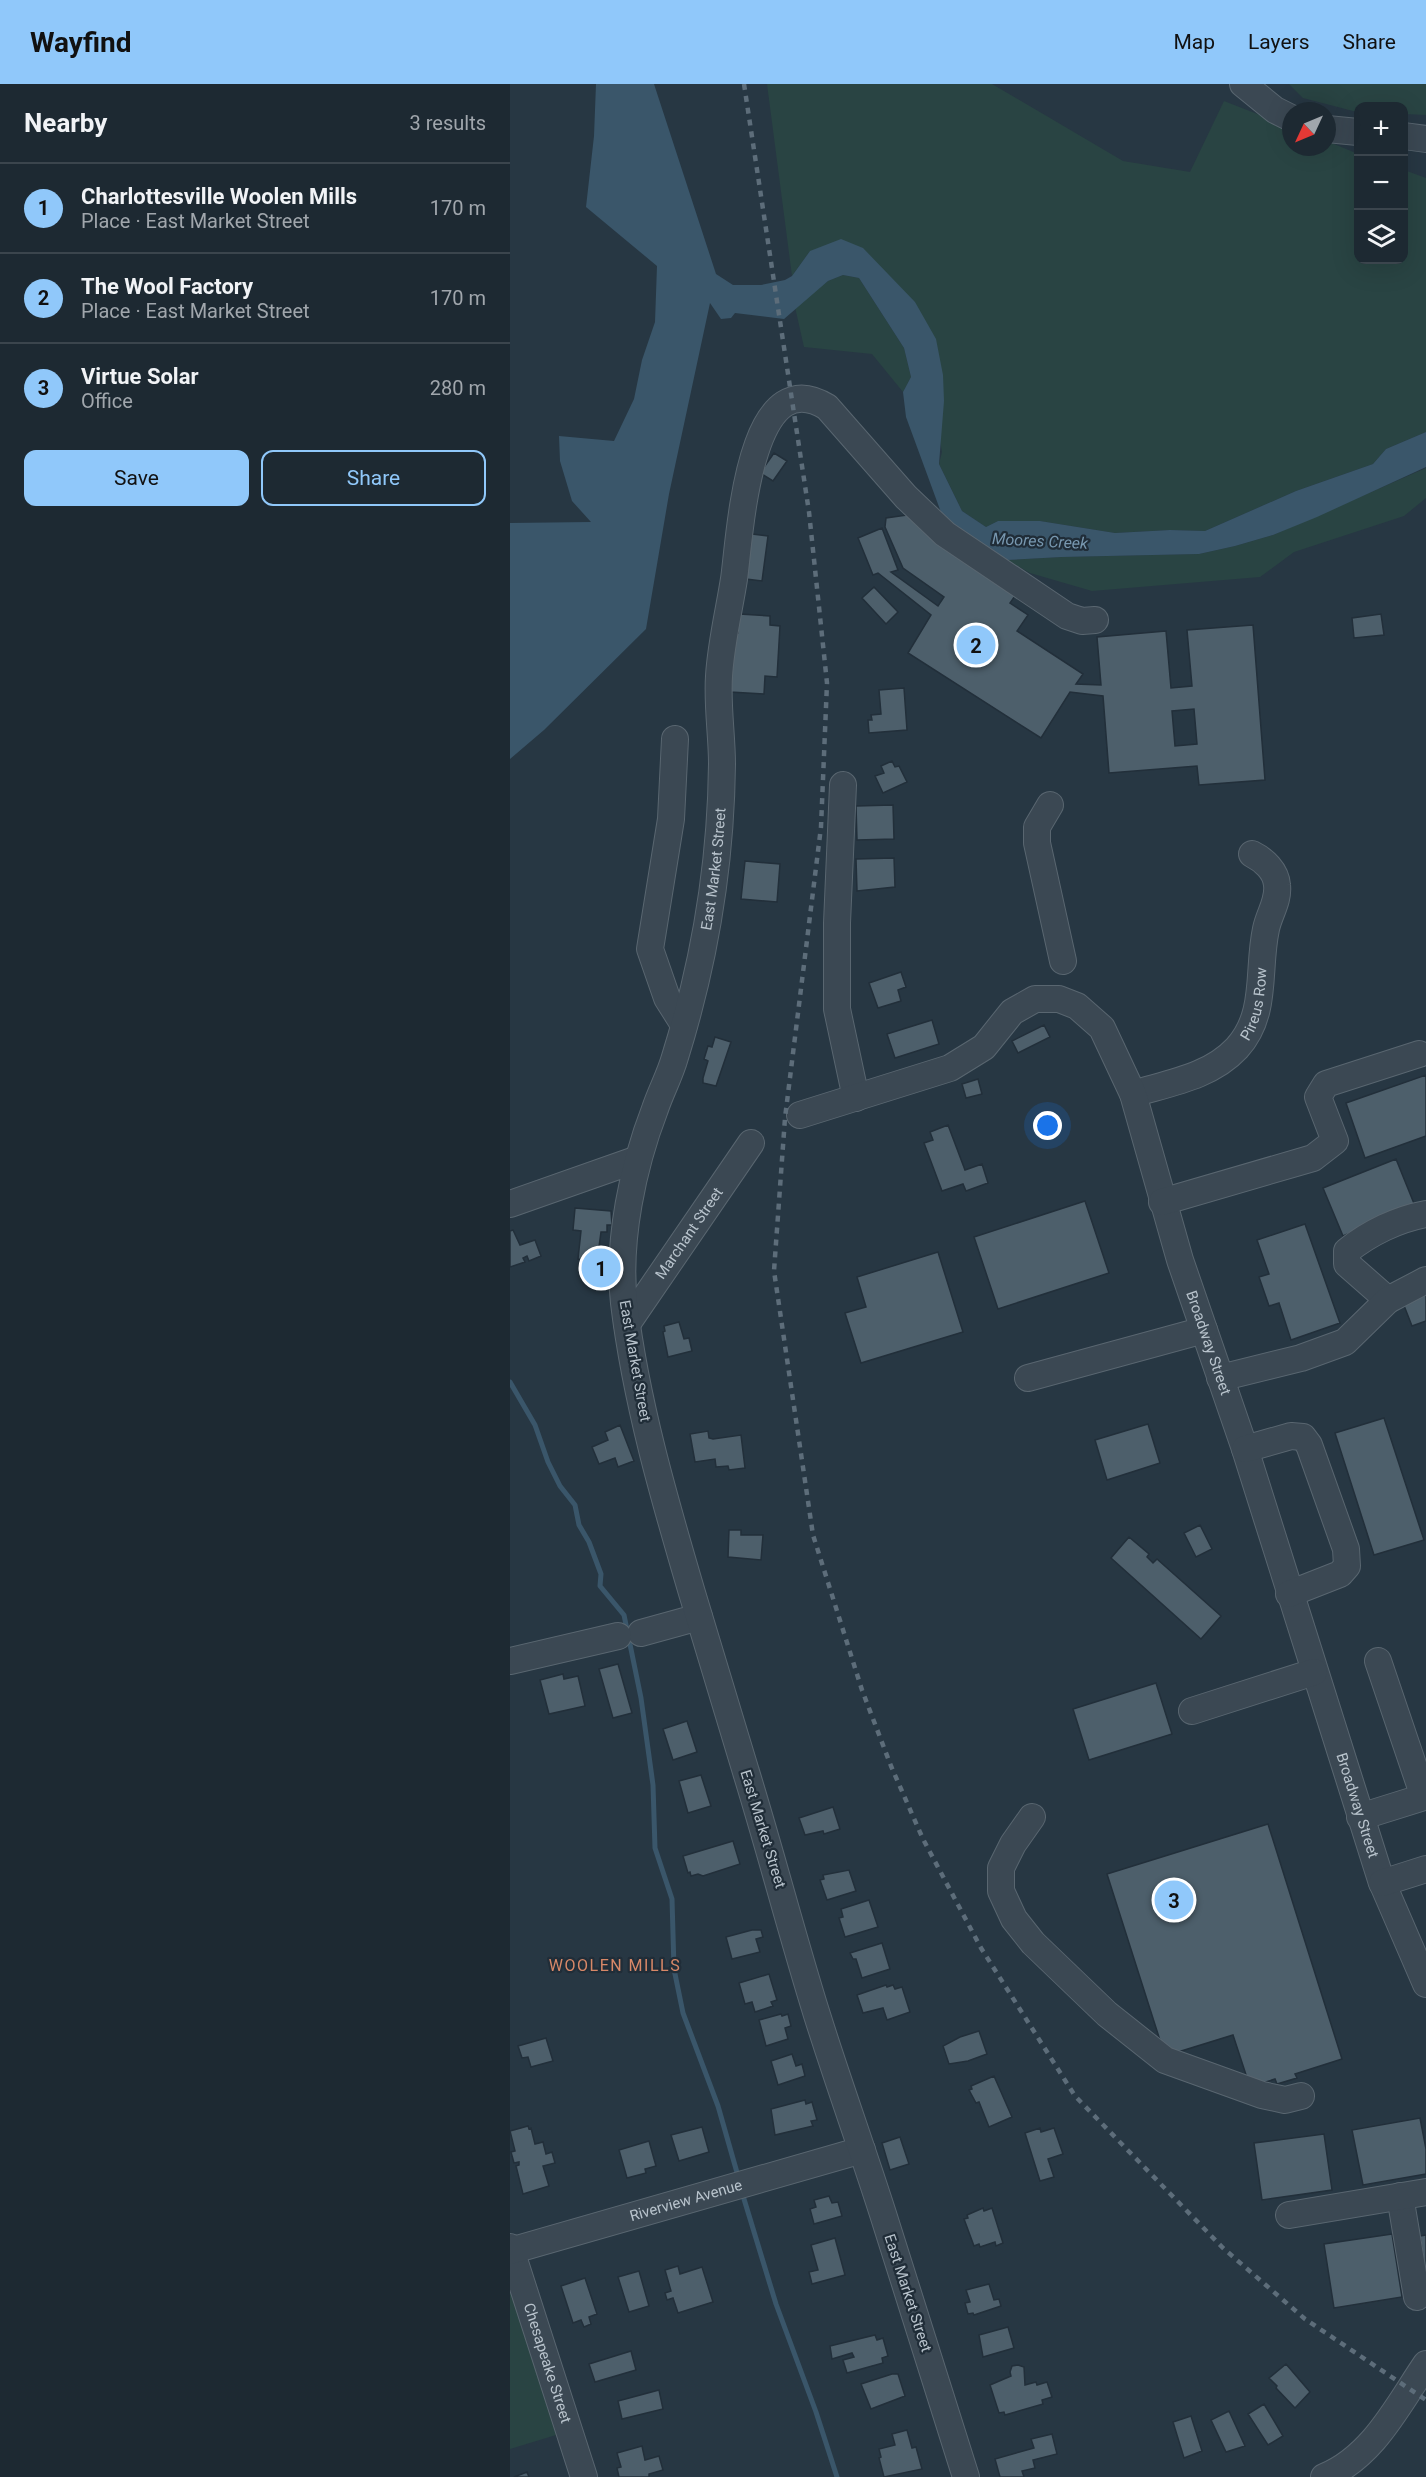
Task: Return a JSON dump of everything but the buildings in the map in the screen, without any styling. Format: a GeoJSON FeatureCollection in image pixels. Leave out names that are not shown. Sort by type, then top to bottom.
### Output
{"type":"FeatureCollection","features":[{"type":"Feature","properties":{"kind":"street"},"geometry":{"type":"LineString","coordinates":[[1243,84],[1282,114]]}},
{"type":"Feature","properties":{"kind":"street"},"geometry":{"type":"LineString","coordinates":[[1336,130],[1354,132]]}},
{"type":"Feature","properties":{"kind":"street"},"geometry":{"type":"LineString","coordinates":[[1408,136],[1426,138]]}},
{"type":"Feature","properties":{"kind":"street","name":"East Market Street"},"geometry":{"type":"LineString","coordinates":[[966,2477],[816,2011],[654,1461],[627,1324],[622,1277],[624,1242],[638,1159],[654,1110],[674,1063],[699,969],[714,870],[722,761],[718,703],[719,672],[734,584],[745,488],[754,452],[776,412],[785,403],[804,398],[816,400],[827,407],[906,497],[945,534],[1067,616],[1082,621],[1095,620]]}},
{"type":"Feature","properties":{"kind":"street"},"geometry":{"type":"LineString","coordinates":[[675,739],[671,819],[650,949],[667,998],[684,1025]]}},
{"type":"Feature","properties":{"kind":"street"},"geometry":{"type":"LineString","coordinates":[[843,785],[837,923],[837,1009],[856,1098]]}},
{"type":"Feature","properties":{"kind":"street"},"geometry":{"type":"LineString","coordinates":[[1050,805],[1037,827],[1037,843],[1063,961]]}},
{"type":"Feature","properties":{"kind":"street","name":"Pireus Row"},"geometry":{"type":"LineString","coordinates":[[1133,1094],[1213,1068],[1238,1047],[1248,1033],[1256,1014],[1260,993],[1266,930],[1277,897],[1277,882],[1272,870],[1252,854]]}},
{"type":"Feature","properties":{"kind":"street","name":"Broadway Street"},"geometry":{"type":"LineString","coordinates":[[800,1115],[950,1068],[984,1047],[1012,1012],[1028,1002],[1047,998],[1059,999],[1077,1006],[1102,1028],[1133,1094],[1162,1202],[1245,1449],[1382,1883],[1426,1984]]}},
{"type":"Feature","properties":{"kind":"street"},"geometry":{"type":"LineString","coordinates":[[1162,1202],[1313,1158],[1335,1141],[1318,1097],[1326,1084],[1419,1054]]}},
{"type":"Feature","properties":{"kind":"street","name":"Marchant Street"},"geometry":{"type":"LineString","coordinates":[[627,1324],[751,1143]]}},
{"type":"Feature","properties":{"kind":"street"},"geometry":{"type":"LineString","coordinates":[[510,1204],[638,1159]]}},
{"type":"Feature","properties":{"kind":"street"},"geometry":{"type":"LineString","coordinates":[[1388,1300],[1347,1264],[1347,1251],[1361,1239],[1410,1217],[1426,1214]]}},
{"type":"Feature","properties":{"kind":"street"},"geometry":{"type":"LineString","coordinates":[[1220,1378],[1300,1358],[1345,1342],[1388,1300],[1426,1280]]}},
{"type":"Feature","properties":{"kind":"street"},"geometry":{"type":"LineString","coordinates":[[1028,1378],[1204,1330]]}},
{"type":"Feature","properties":{"kind":"street"},"geometry":{"type":"LineString","coordinates":[[1245,1449],[1291,1436],[1303,1437],[1309,1444],[1346,1549],[1347,1566],[1340,1574],[1289,1594]]}},
{"type":"Feature","properties":{"kind":"street"},"geometry":{"type":"LineString","coordinates":[[510,1661],[699,1617]]}},
{"type":"Feature","properties":{"kind":"street"},"geometry":{"type":"LineString","coordinates":[[1360,1817],[1424,1797],[1378,1661]]}},
{"type":"Feature","properties":{"kind":"street"},"geometry":{"type":"LineString","coordinates":[[1192,1711],[1314,1672]]}},
{"type":"Feature","properties":{"kind":"street"},"geometry":{"type":"LineString","coordinates":[[1032,1817],[1013,1844],[1001,1868],[1001,1891],[1014,1919],[1033,1943],[1100,2007],[1165,2060],[1262,2095],[1285,2100],[1301,2096]]}},
{"type":"Feature","properties":{"kind":"street"},"geometry":{"type":"LineString","coordinates":[[1382,1883],[1426,1869]]}},
{"type":"Feature","properties":{"kind":"street","name":"Riverview Avenue"},"geometry":{"type":"LineString","coordinates":[[510,2250],[862,2150]]}},
{"type":"Feature","properties":{"kind":"street"},"geometry":{"type":"LineString","coordinates":[[1288,2215],[1426,2192]]}},
{"type":"Feature","properties":{"kind":"street"},"geometry":{"type":"LineString","coordinates":[[1400,2196],[1417,2297]]}},
{"type":"Feature","properties":{"kind":"street","name":"Chesapeake Street"},"geometry":{"type":"LineString","coordinates":[[510,2250],[584,2477]]}},
{"type":"Feature","properties":{"kind":"street"},"geometry":{"type":"LineString","coordinates":[[1324,2477],[1336,2472],[1364,2450],[1383,2427],[1426,2364]]}},
{"type":"Feature","properties":{"kind":"green space"},"geometry":{"type":"Polygon","coordinates":[[[767,84],[992,84],[1123,161],[1190,172],[1224,101],[1282,124],[1282,156],[1336,156],[1336,145],[1354,152],[1354,264],[1408,264],[1408,171],[1426,178],[1426,432],[1386,449],[1373,464],[1296,491],[1205,531],[1115,533],[1040,521],[998,521],[986,527],[962,511],[939,464],[942,452],[915,302],[810,251],[792,276],[767,84]]]}},
{"type":"Feature","properties":{"kind":"green space"},"geometry":{"type":"Polygon","coordinates":[[[1289,84],[1426,84],[1426,115],[1408,114],[1408,102],[1354,102],[1354,111],[1336,107],[1336,102],[1318,102],[1303,98],[1289,84]]]}},
{"type":"Feature","properties":{"kind":"green space"},"geometry":{"type":"Polygon","coordinates":[[[843,275],[859,278],[904,348],[911,377],[903,392],[872,354],[804,347],[795,307],[828,281],[843,275]]]}},
{"type":"Feature","properties":{"kind":"green space"},"geometry":{"type":"Polygon","coordinates":[[[1426,468],[1426,498],[1404,516],[1294,552],[1260,577],[1092,591],[1030,573],[1007,560],[1199,554],[1273,535],[1426,468]]]}},
{"type":"Feature","properties":{"kind":"green space"},"geometry":{"type":"Polygon","coordinates":[[[510,2289],[556,2435],[510,2449],[510,2289]]]}},
{"type":"Feature","properties":{"kind":"water","name":"Moores Creek"},"geometry":{"type":"Polygon","coordinates":[[[596,84],[654,84],[716,274],[733,285],[761,285],[785,280],[792,276],[810,251],[841,239],[863,248],[915,302],[936,339],[943,375],[944,401],[939,464],[962,511],[986,527],[998,521],[1040,521],[1115,533],[1205,531],[1296,491],[1373,464],[1386,449],[1426,432],[1426,467],[1273,535],[1199,554],[1007,560],[973,540],[942,515],[906,417],[903,392],[911,377],[904,348],[859,278],[843,275],[828,281],[784,319],[735,313],[731,318],[721,319],[710,303],[669,494],[646,629],[544,730],[510,759],[510,523],[591,522],[572,501],[560,461],[559,436],[614,441],[634,399],[642,360],[655,322],[657,266],[586,207],[594,136],[596,84]]]}},
{"type":"Feature","properties":{"kind":"waterway"},"geometry":{"type":"LineString","coordinates":[[510,1382],[535,1425],[548,1462],[560,1486],[575,1505],[579,1525],[589,1542],[601,1574],[600,1586],[624,1615],[641,1698],[653,1785],[655,1848],[672,1899],[674,1969],[683,2013],[718,2106],[738,2176]]}},
{"type":"Feature","properties":{"kind":"waterway"},"geometry":{"type":"LineString","coordinates":[[744,2199],[776,2304],[816,2412],[837,2477]]}},
{"type":"Feature","properties":{"kind":"railway"},"geometry":{"type":"LineString","coordinates":[[744,84],[809,512],[827,683],[821,827],[785,1118],[774,1271],[813,1535],[862,1690],[891,1766],[923,1839],[981,1948],[1075,2096],[1223,2248],[1305,2319],[1426,2400]]}},
{"type":"Feature","properties":{"kind":"place","name":"The Wool Factory"},"geometry":{"type":"Point","coordinates":[976,645]}},
{"type":"Feature","properties":{"kind":"place","name":"Charlottesville Woolen Mills"},"geometry":{"type":"Point","coordinates":[601,1268]}},
{"type":"Feature","properties":{"kind":"place","name":"Virtue Solar"},"geometry":{"type":"Point","coordinates":[1174,1900]}},
{"type":"Feature","properties":{"kind":"district","name":"WOOLEN MILLS"},"geometry":{"type":"Point","coordinates":[615,1965]}}]}
